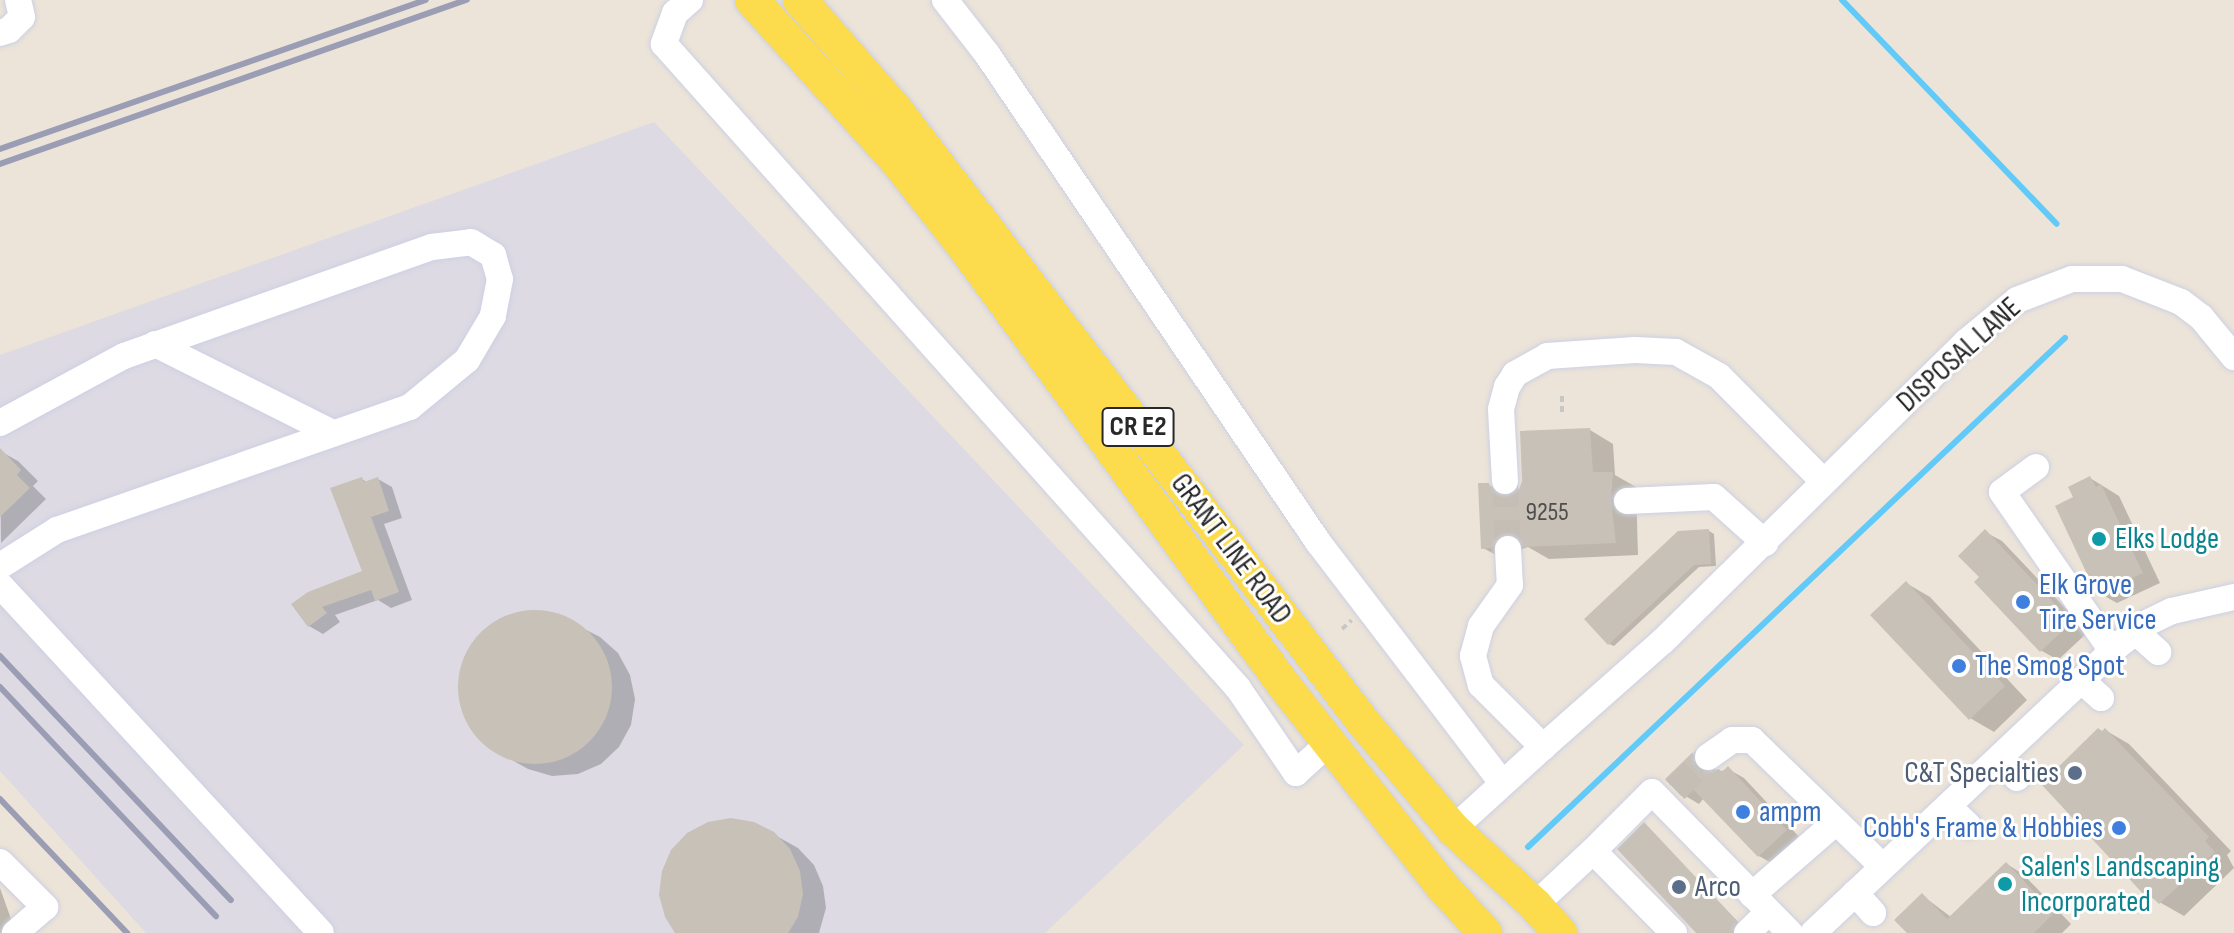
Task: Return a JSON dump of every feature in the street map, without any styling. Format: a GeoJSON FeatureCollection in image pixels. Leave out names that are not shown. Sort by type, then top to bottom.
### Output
{"type":"FeatureCollection","features":[{"type":"Feature","properties":{"kind":"main road","name":"GRANT LINE ROAD"},"geometry":{"type":"LineString","coordinates":[[752,0],[897,161],[968,252],[1329,743],[1442,886],[1485,933]]}},
{"type":"Feature","properties":{"kind":"main road","name":"GRANT LINE ROAD"},"geometry":{"type":"LineString","coordinates":[[800,0],[896,110],[1363,722],[1453,829],[1535,905],[1560,933]]}},
{"type":"Feature","properties":{"kind":"street"},"geometry":{"type":"LineString","coordinates":[[0,33],[9,30],[22,17],[18,0]]}},
{"type":"Feature","properties":{"kind":"street"},"geometry":{"type":"LineString","coordinates":[[690,0],[675,13],[664,44],[1238,688],[1296,773],[1329,743]]}},
{"type":"Feature","properties":{"kind":"street"},"geometry":{"type":"LineString","coordinates":[[945,0],[987,54],[1318,542],[1502,783]]}},
{"type":"Feature","properties":{"kind":"street"},"geometry":{"type":"LineString","coordinates":[[0,423],[124,356],[432,247],[471,242],[493,255],[500,279],[493,316],[467,360],[410,407],[57,530],[0,566]]}},
{"type":"Feature","properties":{"kind":"street","name":"DISPOSAL LANE"},"geometry":{"type":"LineString","coordinates":[[1453,829],[1663,641],[1765,543],[1823,481],[1985,325],[2017,300],[2056,283],[2105,278],[2155,289],[2201,317],[2234,357]]}},
{"type":"Feature","properties":{"kind":"street"},"geometry":{"type":"LineString","coordinates":[[155,344],[333,433]]}},
{"type":"Feature","properties":{"kind":"street"},"geometry":{"type":"LineString","coordinates":[[1505,481],[1501,409],[1507,387],[1515,374],[1547,356],[1635,350],[1676,352],[1719,376],[1823,481]]}},
{"type":"Feature","properties":{"kind":"street"},"geometry":{"type":"LineString","coordinates":[[2036,467],[2002,492],[2112,651]]}},
{"type":"Feature","properties":{"kind":"street"},"geometry":{"type":"LineString","coordinates":[[1627,501],[1714,497],[1765,543]]}},
{"type":"Feature","properties":{"kind":"street"},"geometry":{"type":"LineString","coordinates":[[1508,549],[1510,585],[1481,626],[1473,656],[1481,685],[1543,747]]}},
{"type":"Feature","properties":{"kind":"street"},"geometry":{"type":"LineString","coordinates":[[0,585],[321,933]]}},
{"type":"Feature","properties":{"kind":"street"},"geometry":{"type":"LineString","coordinates":[[1813,933],[2112,651],[2136,632],[2172,611],[2234,597]]}},
{"type":"Feature","properties":{"kind":"street"},"geometry":{"type":"LineString","coordinates":[[2136,632],[2158,652]]}},
{"type":"Feature","properties":{"kind":"street"},"geometry":{"type":"LineString","coordinates":[[2081,680],[2101,698]]}},
{"type":"Feature","properties":{"kind":"street"},"geometry":{"type":"LineString","coordinates":[[1708,757],[1732,740],[1752,740],[1883,867]]}},
{"type":"Feature","properties":{"kind":"street"},"geometry":{"type":"LineString","coordinates":[[2000,757],[2017,778]]}},
{"type":"Feature","properties":{"kind":"street"},"geometry":{"type":"LineString","coordinates":[[1535,905],[1652,792],[1669,796],[1790,933]]}},
{"type":"Feature","properties":{"kind":"street"},"geometry":{"type":"LineString","coordinates":[[1948,806],[1968,825]]}},
{"type":"Feature","properties":{"kind":"street"},"geometry":{"type":"LineString","coordinates":[[1747,933],[1761,903],[1836,822]]}},
{"type":"Feature","properties":{"kind":"street"},"geometry":{"type":"LineString","coordinates":[[1593,851],[1674,933]]}},
{"type":"Feature","properties":{"kind":"street"},"geometry":{"type":"LineString","coordinates":[[0,862],[45,907],[15,933]]}},
{"type":"Feature","properties":{"kind":"street"},"geometry":{"type":"LineString","coordinates":[[1855,893],[1873,913]]}},
{"type":"Feature","properties":{"kind":"path"},"geometry":{"type":"LineString","coordinates":[[1562,396],[1562,414]]}},
{"type":"Feature","properties":{"kind":"shaded area"},"geometry":{"type":"Polygon","coordinates":[[[654,122],[1244,745],[1045,933],[146,933],[0,771],[0,355],[654,122]]]}},
{"type":"Feature","properties":{"kind":"building"},"geometry":{"type":"Polygon","coordinates":[[[1590,428],[1593,472],[1613,472],[1611,501],[1616,543],[1524,547],[1516,535],[1508,533],[1499,536],[1492,548],[1481,549],[1478,483],[1489,483],[1492,490],[1505,497],[1519,489],[1522,481],[1520,431],[1590,428]]]}},
{"type":"Feature","properties":{"kind":"building"},"geometry":{"type":"Polygon","coordinates":[[[0,448],[21,470],[17,475],[30,488],[0,517],[0,448]]]}},
{"type":"Feature","properties":{"kind":"building","name":"Elks Lodge"},"geometry":{"type":"Polygon","coordinates":[[[2090,476],[2096,487],[2101,484],[2143,573],[2097,595],[2055,506],[2073,497],[2068,487],[2090,476]]]}},
{"type":"Feature","properties":{"kind":"building"},"geometry":{"type":"Polygon","coordinates":[[[362,477],[364,482],[378,477],[389,511],[371,517],[399,592],[375,601],[371,590],[322,607],[327,613],[308,627],[291,604],[308,592],[362,571],[330,488],[362,477]]]}},
{"type":"Feature","properties":{"kind":"building"},"geometry":{"type":"Polygon","coordinates":[[[1709,529],[1711,564],[1694,565],[1608,645],[1584,619],[1678,531],[1709,529]]]}},
{"type":"Feature","properties":{"kind":"building","name":"Elk Grove Tire Service"},"geometry":{"type":"Polygon","coordinates":[[[1985,529],[2072,622],[2040,652],[1974,582],[1979,577],[1958,556],[1985,529]]]}},
{"type":"Feature","properties":{"kind":"building"},"geometry":{"type":"Polygon","coordinates":[[[1906,581],[2005,686],[1969,720],[1870,615],[1906,581]]]}},
{"type":"Feature","properties":{"kind":"building"},"geometry":{"type":"Polygon","coordinates":[[[535,610],[564,616],[589,633],[606,658],[612,687],[606,716],[589,741],[564,758],[535,764],[506,758],[481,741],[464,716],[458,687],[464,658],[481,633],[506,616],[535,610]]]}},
{"type":"Feature","properties":{"kind":"building"},"geometry":{"type":"Polygon","coordinates":[[[2098,728],[2102,731],[2105,728],[2196,823],[2209,837],[2205,841],[2215,852],[2159,904],[2149,894],[2146,897],[2041,784],[2098,728]]]}},
{"type":"Feature","properties":{"kind":"building","name":"ampm"},"geometry":{"type":"Polygon","coordinates":[[[1693,752],[1695,766],[1702,772],[1719,769],[1722,772],[1728,766],[1787,830],[1758,857],[1691,787],[1681,796],[1665,779],[1693,752]]]}},
{"type":"Feature","properties":{"kind":"building"},"geometry":{"type":"Polygon","coordinates":[[[731,818],[754,822],[774,832],[790,849],[800,871],[803,894],[798,917],[788,933],[675,933],[665,917],[659,895],[662,871],[671,850],[687,833],[708,822],[731,818]]]}},
{"type":"Feature","properties":{"kind":"building","name":"Arco"},"geometry":{"type":"Polygon","coordinates":[[[1644,822],[1737,921],[1731,933],[1696,933],[1617,849],[1644,822]]]}},
{"type":"Feature","properties":{"kind":"building","name":"Salen's Landscaping Incorporated"},"geometry":{"type":"Polygon","coordinates":[[[2006,862],[2054,913],[2034,933],[1907,933],[1894,920],[1922,893],[1947,919],[2006,862]]]}},
{"type":"Feature","properties":{"kind":"waterway"},"geometry":{"type":"LineString","coordinates":[[1842,0],[2057,224]]}},
{"type":"Feature","properties":{"kind":"waterway"},"geometry":{"type":"LineString","coordinates":[[1528,847],[2065,338]]}},
{"type":"Feature","properties":{"kind":"tunnel"},"geometry":{"type":"LineString","coordinates":[[1505,481],[1508,549]]}},
{"type":"Feature","properties":{"kind":"tunnel"},"geometry":{"type":"LineString","coordinates":[[1675,790],[1708,757]]}},
{"type":"Feature","properties":{"kind":"railway"},"geometry":{"type":"LineString","coordinates":[[0,149],[426,0]]}},
{"type":"Feature","properties":{"kind":"railway"},"geometry":{"type":"LineString","coordinates":[[0,164],[467,0]]}},
{"type":"Feature","properties":{"kind":"railway"},"geometry":{"type":"LineString","coordinates":[[0,656],[231,900]]}},
{"type":"Feature","properties":{"kind":"railway"},"geometry":{"type":"LineString","coordinates":[[0,687],[216,916]]}},
{"type":"Feature","properties":{"kind":"railway"},"geometry":{"type":"LineString","coordinates":[[0,799],[127,933]]}},
{"type":"Feature","properties":{"kind":"place","name":"Elks Lodge"},"geometry":{"type":"Point","coordinates":[2099,539]}},
{"type":"Feature","properties":{"kind":"place","name":"Elk Grove Tire Service"},"geometry":{"type":"Point","coordinates":[2023,602]}},
{"type":"Feature","properties":{"kind":"place","name":"The Smog Spot"},"geometry":{"type":"Point","coordinates":[1959,666]}},
{"type":"Feature","properties":{"kind":"place","name":"C&T Specialties"},"geometry":{"type":"Point","coordinates":[2075,773]}},
{"type":"Feature","properties":{"kind":"place","name":"ampm"},"geometry":{"type":"Point","coordinates":[1743,812]}},
{"type":"Feature","properties":{"kind":"place","name":"Cobb's Frame & Hobbies"},"geometry":{"type":"Point","coordinates":[2119,828]}},
{"type":"Feature","properties":{"kind":"place","name":"Salen's Landscaping Incorporated"},"geometry":{"type":"Point","coordinates":[2005,884]}},
{"type":"Feature","properties":{"kind":"place","name":"Arco"},"geometry":{"type":"Point","coordinates":[1679,887]}}]}
